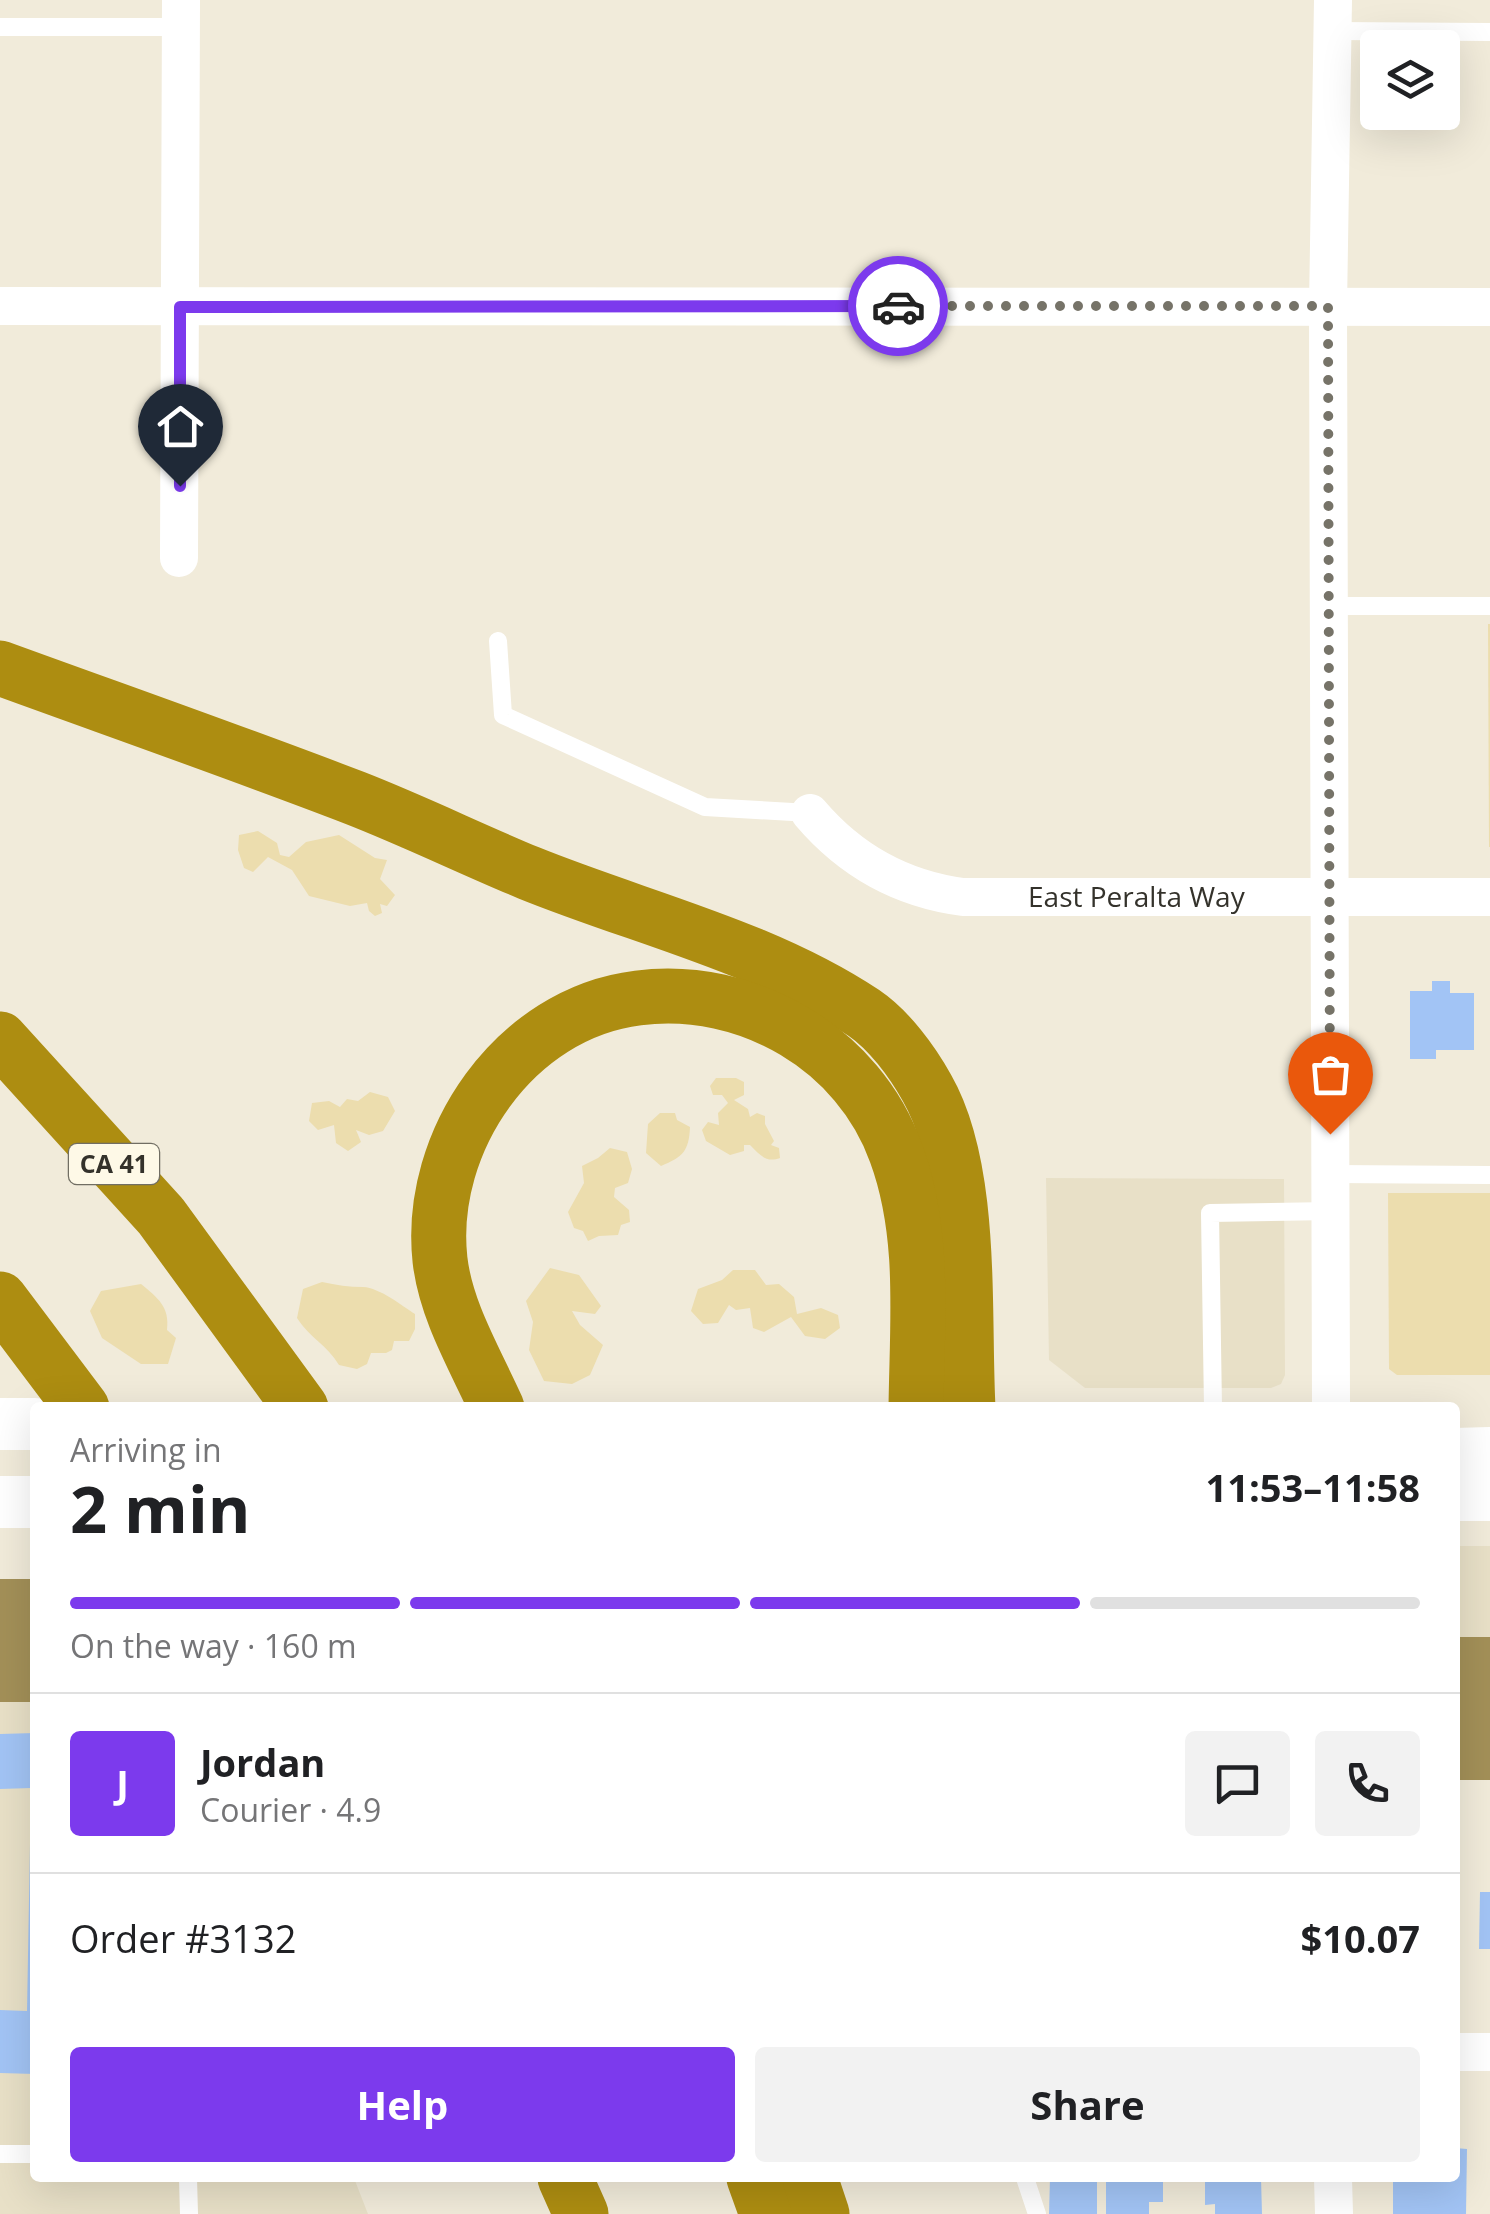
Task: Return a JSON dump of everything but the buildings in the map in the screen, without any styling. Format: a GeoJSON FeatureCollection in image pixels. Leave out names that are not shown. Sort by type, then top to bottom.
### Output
{"type":"FeatureCollection","features":[{"type":"Feature","properties":{"kind":"highway"},"geometry":{"type":"LineString","coordinates":[[0,668],[357,799],[530,873],[782,968],[868,1016],[928,1088],[954,1158],[960,1200],[968,1402]]}},
{"type":"Feature","properties":{"kind":"highway"},"geometry":{"type":"LineString","coordinates":[[494,1402],[448,1296],[440,1262],[438,1219],[444,1179],[475,1106],[528,1048],[559,1025],[598,1008],[637,998],[725,1002],[795,1030],[830,1056],[858,1085],[888,1135],[904,1178],[914,1228],[916,1402]]}},
{"type":"Feature","properties":{"kind":"highway","name":"CA 41"},"geometry":{"type":"LineString","coordinates":[[0,1039],[160,1216],[297,1402]]}},
{"type":"Feature","properties":{"kind":"highway"},"geometry":{"type":"LineString","coordinates":[[3,1303],[77,1402]]}},
{"type":"Feature","properties":{"kind":"highway"},"geometry":{"type":"LineString","coordinates":[[566,2182],[581,2214]]}},
{"type":"Feature","properties":{"kind":"highway"},"geometry":{"type":"LineString","coordinates":[[756,2182],[768,2214]]}},
{"type":"Feature","properties":{"kind":"highway"},"geometry":{"type":"LineString","coordinates":[[811,2182],[822,2214]]}},
{"type":"Feature","properties":{"kind":"main road"},"geometry":{"type":"LineString","coordinates":[[1460,1423],[1490,1423]]}},
{"type":"Feature","properties":{"kind":"main road"},"geometry":{"type":"LineString","coordinates":[[0,1424],[30,1424]]}},
{"type":"Feature","properties":{"kind":"main road"},"geometry":{"type":"LineString","coordinates":[[1460,1454],[1490,1454]]}},
{"type":"Feature","properties":{"kind":"main road"},"geometry":{"type":"LineString","coordinates":[[1460,1495],[1490,1496]]}},
{"type":"Feature","properties":{"kind":"main road"},"geometry":{"type":"LineString","coordinates":[[0,1502],[30,1502]]}},
{"type":"Feature","properties":{"kind":"street"},"geometry":{"type":"LineString","coordinates":[[180,13],[180,558]]}},
{"type":"Feature","properties":{"kind":"street"},"geometry":{"type":"LineString","coordinates":[[1331,1402],[1328,306],[1332,15]]}},
{"type":"Feature","properties":{"kind":"street"},"geometry":{"type":"LineString","coordinates":[[0,306],[1490,308]]}},
{"type":"Feature","properties":{"kind":"street","name":"East Peralta Way"},"geometry":{"type":"LineString","coordinates":[[810,813],[838,844],[858,858],[917,888],[963,898],[1490,896]]}},
{"type":"Feature","properties":{"kind":"street"},"geometry":{"type":"LineString","coordinates":[[1460,2052],[1490,2052]]}},
{"type":"Feature","properties":{"kind":"street"},"geometry":{"type":"LineString","coordinates":[[1333,2182],[1334,2214]]}},
{"type":"Feature","properties":{"kind":"lane"},"geometry":{"type":"LineString","coordinates":[[0,28],[180,13]]}},
{"type":"Feature","properties":{"kind":"lane"},"geometry":{"type":"LineString","coordinates":[[1332,15],[1490,32]]}},
{"type":"Feature","properties":{"kind":"lane"},"geometry":{"type":"LineString","coordinates":[[1329,606],[1490,606]]}},
{"type":"Feature","properties":{"kind":"lane"},"geometry":{"type":"LineString","coordinates":[[498,642],[503,715],[705,807],[810,813]]}},
{"type":"Feature","properties":{"kind":"lane"},"geometry":{"type":"LineString","coordinates":[[1212,1402],[1210,1213],[1331,1192],[1490,1175]]}},
{"type":"Feature","properties":{"kind":"lane"},"geometry":{"type":"LineString","coordinates":[[0,2154],[30,2154]]}},
{"type":"Feature","properties":{"kind":"lane"},"geometry":{"type":"LineString","coordinates":[[188,2182],[189,2214]]}},
{"type":"Feature","properties":{"kind":"lane"},"geometry":{"type":"LineString","coordinates":[[1026,2182],[1037,2214]]}},
{"type":"Feature","properties":{"kind":"shaded area"},"geometry":{"type":"Polygon","coordinates":[[[1490,624],[1490,847],[1489,847],[1490,624]]]}},
{"type":"Feature","properties":{"kind":"shaded area"},"geometry":{"type":"Polygon","coordinates":[[[258,831],[277,843],[280,855],[289,857],[306,842],[339,835],[375,858],[387,860],[380,879],[395,895],[387,906],[380,904],[382,913],[375,916],[367,903],[350,906],[309,896],[292,870],[268,857],[253,872],[244,868],[238,850],[239,835],[258,831]]]}},
{"type":"Feature","properties":{"kind":"shaded area"},"geometry":{"type":"Polygon","coordinates":[[[716,1078],[744,1082],[744,1095],[734,1100],[748,1109],[750,1117],[757,1113],[765,1116],[774,1141],[771,1145],[779,1148],[780,1158],[767,1159],[750,1145],[730,1155],[706,1141],[702,1130],[708,1122],[719,1125],[718,1113],[728,1103],[722,1095],[713,1095],[710,1086],[716,1078]]]}},
{"type":"Feature","properties":{"kind":"shaded area"},"geometry":{"type":"Polygon","coordinates":[[[370,1092],[388,1097],[395,1111],[383,1131],[369,1135],[356,1130],[361,1142],[348,1151],[336,1143],[334,1125],[318,1130],[309,1121],[312,1103],[329,1101],[340,1107],[347,1099],[358,1101],[370,1092]]]}},
{"type":"Feature","properties":{"kind":"shaded area"},"geometry":{"type":"Polygon","coordinates":[[[660,1113],[675,1113],[677,1120],[690,1127],[683,1152],[661,1166],[646,1153],[648,1124],[660,1113]]]}},
{"type":"Feature","properties":{"kind":"shaded area"},"geometry":{"type":"Polygon","coordinates":[[[610,1148],[627,1152],[632,1169],[628,1183],[615,1188],[614,1197],[629,1210],[630,1222],[621,1225],[618,1235],[588,1241],[583,1231],[574,1228],[568,1212],[584,1183],[582,1166],[610,1148]]]}},
{"type":"Feature","properties":{"kind":"shaded area"},"geometry":{"type":"Polygon","coordinates":[[[1046,1178],[1284,1179],[1285,1375],[1281,1384],[1271,1388],[1085,1388],[1049,1360],[1046,1178]]]}},
{"type":"Feature","properties":{"kind":"shaded area"},"geometry":{"type":"Polygon","coordinates":[[[1388,1193],[1490,1193],[1490,1375],[1397,1375],[1389,1369],[1388,1193]]]}},
{"type":"Feature","properties":{"kind":"shaded area"},"geometry":{"type":"Polygon","coordinates":[[[550,1268],[579,1275],[601,1306],[595,1314],[572,1311],[580,1325],[603,1345],[590,1375],[572,1384],[544,1381],[529,1350],[533,1322],[526,1301],[550,1268]]]}},
{"type":"Feature","properties":{"kind":"shaded area"},"geometry":{"type":"Polygon","coordinates":[[[733,1270],[755,1270],[766,1285],[779,1284],[794,1297],[797,1314],[821,1308],[838,1315],[840,1328],[825,1339],[805,1336],[791,1317],[764,1332],[753,1328],[750,1308],[736,1310],[729,1305],[718,1323],[703,1324],[691,1311],[698,1289],[722,1280],[733,1270]]]}},
{"type":"Feature","properties":{"kind":"shaded area"},"geometry":{"type":"Polygon","coordinates":[[[322,1282],[376,1290],[415,1314],[415,1329],[409,1341],[394,1341],[392,1350],[386,1353],[371,1353],[367,1364],[357,1369],[339,1365],[297,1318],[303,1289],[322,1282]]]}},
{"type":"Feature","properties":{"kind":"shaded area"},"geometry":{"type":"Polygon","coordinates":[[[141,1284],[162,1304],[167,1330],[176,1338],[168,1364],[141,1364],[102,1338],[90,1311],[101,1291],[141,1284]]]}},
{"type":"Feature","properties":{"kind":"shaded area"},"geometry":{"type":"Polygon","coordinates":[[[1460,1546],[1490,1546],[1490,1637],[1460,1637],[1460,1546]]]}},
{"type":"Feature","properties":{"kind":"shaded area"},"geometry":{"type":"Polygon","coordinates":[[[0,1579],[30,1579],[30,1702],[0,1702],[0,1579]]]}},
{"type":"Feature","properties":{"kind":"shaded area"},"geometry":{"type":"Polygon","coordinates":[[[1460,1637],[1490,1637],[1490,1780],[1460,1780],[1460,1637]]]}},
{"type":"Feature","properties":{"kind":"shaded area"},"geometry":{"type":"Polygon","coordinates":[[[0,1702],[30,1702],[30,2182],[356,2182],[368,2214],[0,2214],[0,1702]]]}},
{"type":"Feature","properties":{"kind":"way so far"},"geometry":{"type":"LineString","coordinates":[[898,306],[1328,306],[1330,1134]]}},
{"type":"Feature","properties":{"kind":"route"},"geometry":{"type":"LineString","coordinates":[[180,486],[180,307],[898,306]]}}]}
